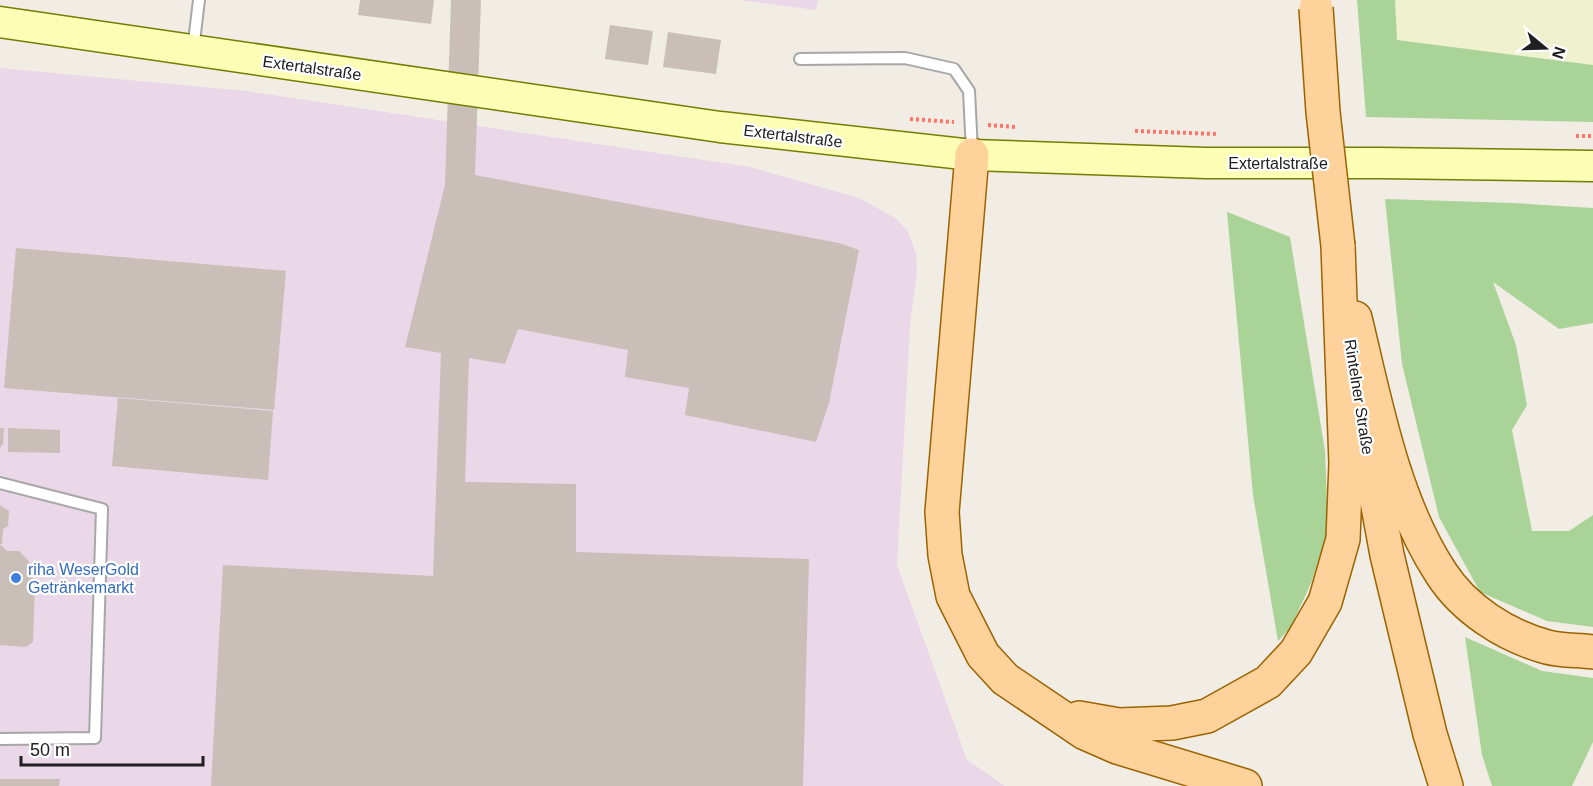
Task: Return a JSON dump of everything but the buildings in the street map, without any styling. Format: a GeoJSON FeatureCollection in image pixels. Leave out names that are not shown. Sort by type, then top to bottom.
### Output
{"type":"FeatureCollection","features":[{"type":"Feature","properties":{"kind":"main road","name":"Rintelner Straße"},"geometry":{"type":"LineString","coordinates":[[1315,4],[1323,112],[1359,406],[1387,555],[1430,734],[1446,786]]}},
{"type":"Feature","properties":{"kind":"main road","name":"Extertalstraße"},"geometry":{"type":"LineString","coordinates":[[0,22],[720,127],[972,156],[1206,164],[1381,163],[1593,166]]}},
{"type":"Feature","properties":{"kind":"main road"},"geometry":{"type":"LineString","coordinates":[[972,156],[943,501],[945,555],[952,596],[983,655],[1005,679],[1085,733],[1117,747],[1245,786]]}},
{"type":"Feature","properties":{"kind":"main road"},"geometry":{"type":"LineString","coordinates":[[1338,246],[1381,425],[1412,520],[1442,574],[1471,608],[1506,631],[1548,648],[1593,652]]}},
{"type":"Feature","properties":{"kind":"main road"},"geometry":{"type":"LineString","coordinates":[[1057,713],[1119,725],[1172,723],[1208,716],[1268,682],[1296,652],[1325,602],[1343,539],[1346,463],[1338,246]]}},
{"type":"Feature","properties":{"kind":"lane"},"geometry":{"type":"LineString","coordinates":[[193,50],[199,0]]}},
{"type":"Feature","properties":{"kind":"lane"},"geometry":{"type":"LineString","coordinates":[[800,59],[905,58],[954,69],[969,91],[972,156]]}},
{"type":"Feature","properties":{"kind":"lane"},"geometry":{"type":"LineString","coordinates":[[0,483],[102,509],[95,738],[0,739]]}},
{"type":"Feature","properties":{"kind":"path"},"geometry":{"type":"LineString","coordinates":[[903,118],[1020,128]]}},
{"type":"Feature","properties":{"kind":"path"},"geometry":{"type":"LineString","coordinates":[[1125,131],[1218,134]]}},
{"type":"Feature","properties":{"kind":"path"},"geometry":{"type":"LineString","coordinates":[[1570,136],[1593,136]]}},
{"type":"Feature","properties":{"kind":"shaded area"},"geometry":{"type":"Polygon","coordinates":[[[740,0],[818,0],[816,10],[740,0]]]}},
{"type":"Feature","properties":{"kind":"shaded area"},"geometry":{"type":"Polygon","coordinates":[[[0,68],[246,91],[750,167],[859,198],[895,218],[908,231],[916,254],[917,272],[910,325],[897,565],[967,760],[1005,786],[0,786],[0,68]]]}},
{"type":"Feature","properties":{"kind":"green space"},"geometry":{"type":"Polygon","coordinates":[[[1357,0],[1395,0],[1397,40],[1593,65],[1593,122],[1366,117],[1357,0]]]}},
{"type":"Feature","properties":{"kind":"green space"},"geometry":{"type":"Polygon","coordinates":[[[1395,0],[1593,0],[1593,65],[1397,40],[1395,0]]]}},
{"type":"Feature","properties":{"kind":"green space"},"geometry":{"type":"Polygon","coordinates":[[[1385,199],[1593,208],[1593,323],[1559,329],[1493,282],[1516,345],[1527,405],[1512,430],[1532,531],[1569,531],[1593,515],[1593,627],[1547,621],[1480,592],[1439,517],[1402,364],[1385,199]]]}},
{"type":"Feature","properties":{"kind":"green space"},"geometry":{"type":"Polygon","coordinates":[[[1227,212],[1290,237],[1325,451],[1328,531],[1311,583],[1291,627],[1278,641],[1253,495],[1227,212]]]}},
{"type":"Feature","properties":{"kind":"green space"},"geometry":{"type":"Polygon","coordinates":[[[1465,637],[1542,671],[1593,678],[1593,742],[1572,786],[1492,786],[1482,755],[1465,637]]]}},
{"type":"Feature","properties":{"kind":"place","name":"riha WeserGold Getränkemarkt"},"geometry":{"type":"Point","coordinates":[16,578]}}]}
